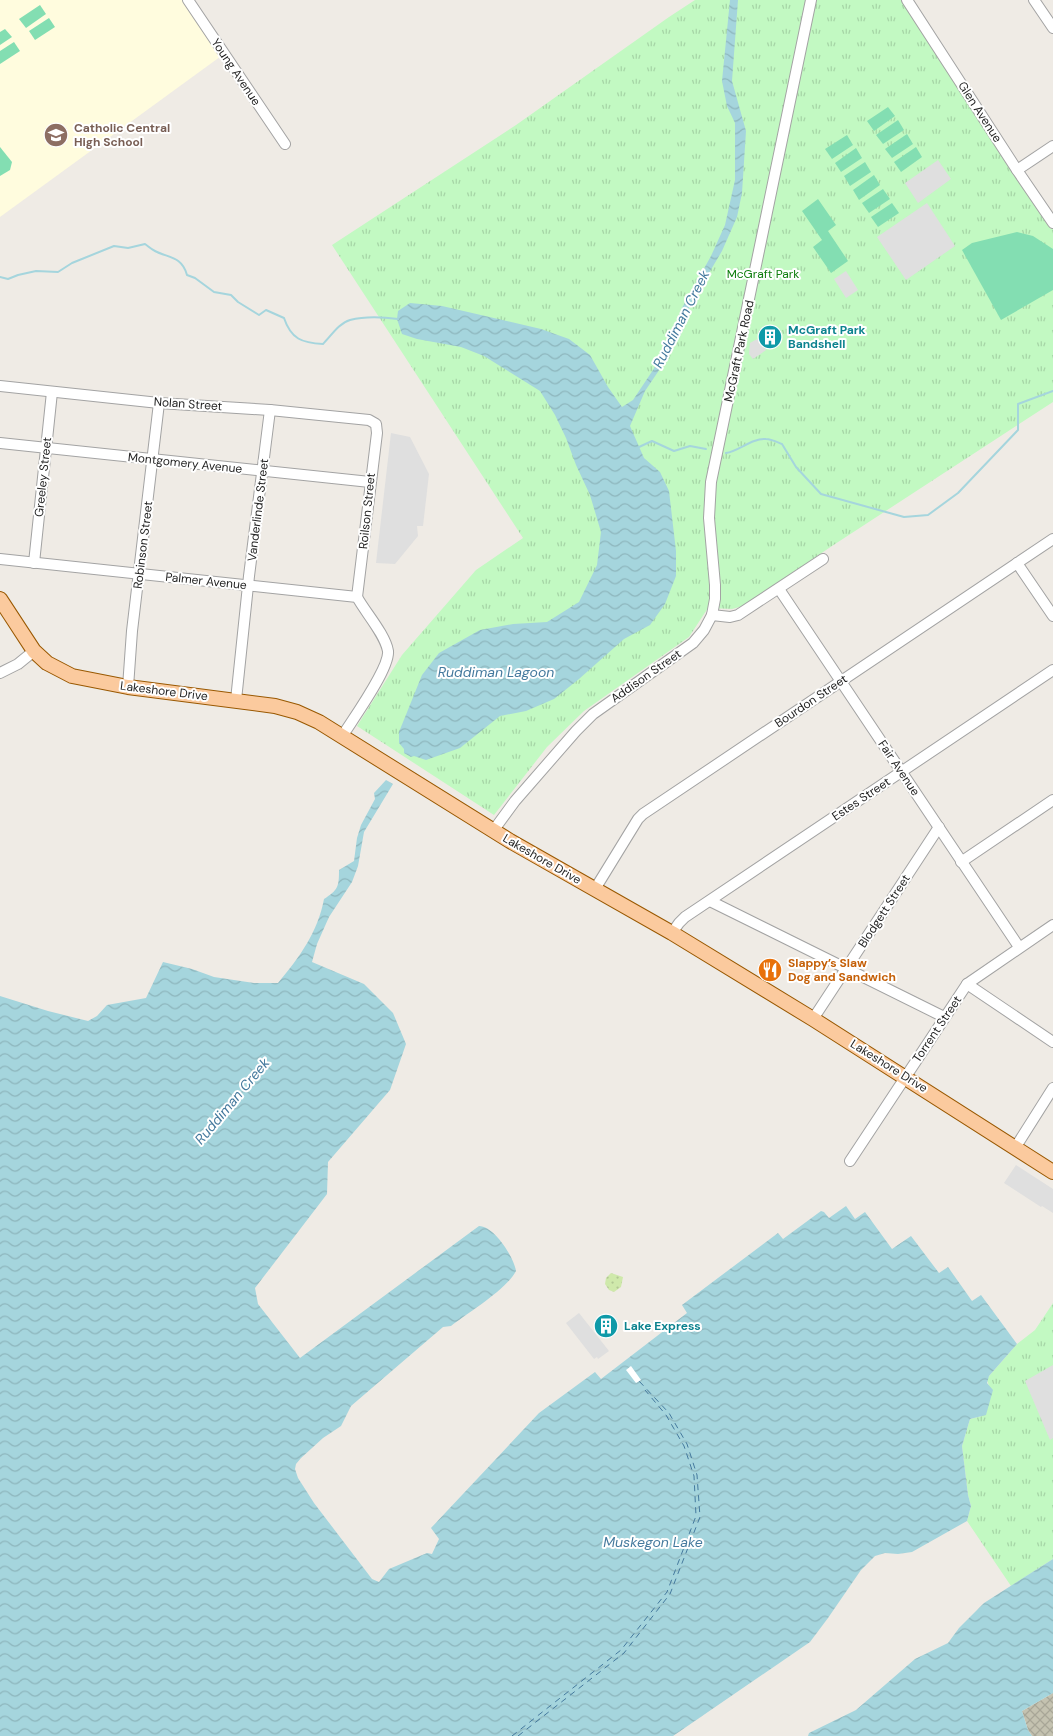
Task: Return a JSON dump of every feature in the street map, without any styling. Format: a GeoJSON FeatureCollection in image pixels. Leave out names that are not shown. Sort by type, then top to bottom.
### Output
{"type":"FeatureCollection","features":[{"type":"Feature","properties":{"kind":"main road"},"geometry":{"type":"LineString","coordinates":[[0,599],[34,652]]}},
{"type":"Feature","properties":{"kind":"main road","name":"Lakeshore Drive"},"geometry":{"type":"LineString","coordinates":[[34,652],[47,663],[72,676],[128,687],[275,706],[297,712],[319,722],[343,735],[493,830],[672,932],[906,1076],[1053,1172]]}},
{"type":"Feature","properties":{"kind":"street","name":"Young Avenue"},"geometry":{"type":"LineString","coordinates":[[188,0],[285,144]]}},
{"type":"Feature","properties":{"kind":"street","name":"McGraft Park Road"},"geometry":{"type":"LineString","coordinates":[[712,615],[715,585],[709,518],[711,482],[811,0]]}},
{"type":"Feature","properties":{"kind":"street","name":"Glen Avenue"},"geometry":{"type":"LineString","coordinates":[[908,0],[1053,223]]}},
{"type":"Feature","properties":{"kind":"street"},"geometry":{"type":"LineString","coordinates":[[1034,0],[1053,28]]}},
{"type":"Feature","properties":{"kind":"street"},"geometry":{"type":"LineString","coordinates":[[1017,170],[1053,146]]}},
{"type":"Feature","properties":{"kind":"street","name":"Nolan Street"},"geometry":{"type":"LineString","coordinates":[[0,386],[159,403],[270,410],[369,420],[376,424]]}},
{"type":"Feature","properties":{"kind":"street","name":"Greeley Street"},"geometry":{"type":"LineString","coordinates":[[34,563],[52,392]]}},
{"type":"Feature","properties":{"kind":"street","name":"Robinson Street"},"geometry":{"type":"LineString","coordinates":[[128,687],[132,631],[159,403]]}},
{"type":"Feature","properties":{"kind":"street","name":"Vanderlinde Street"},"geometry":{"type":"LineString","coordinates":[[236,700],[270,410]]}},
{"type":"Feature","properties":{"kind":"street","name":"Roilson Street"},"geometry":{"type":"LineString","coordinates":[[357,597],[377,433],[376,424]]}},
{"type":"Feature","properties":{"kind":"street","name":"Montgomery Avenue"},"geometry":{"type":"LineString","coordinates":[[0,443],[370,482]]}},
{"type":"Feature","properties":{"kind":"street","name":"Bourdon Street"},"geometry":{"type":"LineString","coordinates":[[595,889],[638,819],[643,814],[1053,539]]}},
{"type":"Feature","properties":{"kind":"street"},"geometry":{"type":"LineString","coordinates":[[712,615],[734,617],[823,559]]}},
{"type":"Feature","properties":{"kind":"street","name":"Palmer Avenue"},"geometry":{"type":"LineString","coordinates":[[0,560],[357,597]]}},
{"type":"Feature","properties":{"kind":"street"},"geometry":{"type":"LineString","coordinates":[[1017,563],[1053,616]]}},
{"type":"Feature","properties":{"kind":"street","name":"Fair Avenue"},"geometry":{"type":"LineString","coordinates":[[779,589],[1019,947]]}},
{"type":"Feature","properties":{"kind":"street"},"geometry":{"type":"LineString","coordinates":[[343,735],[387,662],[388,650],[386,645],[357,597]]}},
{"type":"Feature","properties":{"kind":"street","name":"Addison Street"},"geometry":{"type":"LineString","coordinates":[[493,830],[515,801],[593,714],[693,644],[704,630],[712,615]]}},
{"type":"Feature","properties":{"kind":"street"},"geometry":{"type":"LineString","coordinates":[[0,672],[18,664],[34,652]]}},
{"type":"Feature","properties":{"kind":"street","name":"Estes Street"},"geometry":{"type":"LineString","coordinates":[[672,932],[682,920],[1053,670]]}},
{"type":"Feature","properties":{"kind":"street"},"geometry":{"type":"LineString","coordinates":[[961,862],[1053,800]]}},
{"type":"Feature","properties":{"kind":"street","name":"Blodgett Street"},"geometry":{"type":"LineString","coordinates":[[813,1019],[938,827]]}},
{"type":"Feature","properties":{"kind":"street"},"geometry":{"type":"LineString","coordinates":[[710,901],[846,969],[897,992],[944,1017]]}},
{"type":"Feature","properties":{"kind":"street","name":"Torrent Street"},"geometry":{"type":"LineString","coordinates":[[850,1161],[967,984],[1053,925]]}},
{"type":"Feature","properties":{"kind":"street"},"geometry":{"type":"LineString","coordinates":[[967,984],[1053,1042]]}},
{"type":"Feature","properties":{"kind":"street"},"geometry":{"type":"LineString","coordinates":[[1015,1148],[1053,1088]]}},
{"type":"Feature","properties":{"kind":"shaded area","name":"Catholic Central High School"},"geometry":{"type":"Polygon","coordinates":[[[0,0],[187,0],[224,54],[0,217],[0,0]]]}},
{"type":"Feature","properties":{"kind":"shaded area"},"geometry":{"type":"Polygon","coordinates":[[[938,160],[951,179],[918,203],[905,183],[938,160]]]}},
{"type":"Feature","properties":{"kind":"shaded area"},"geometry":{"type":"Polygon","coordinates":[[[927,203],[955,246],[906,280],[877,237],[927,203]]]}},
{"type":"Feature","properties":{"kind":"shaded area"},"geometry":{"type":"Polygon","coordinates":[[[846,271],[858,290],[846,298],[834,279],[846,271]]]}},
{"type":"Feature","properties":{"kind":"shaded area"},"geometry":{"type":"Polygon","coordinates":[[[757,339],[766,350],[753,359],[749,354],[750,343],[757,339]]]}},
{"type":"Feature","properties":{"kind":"shaded area"},"geometry":{"type":"Polygon","coordinates":[[[391,433],[410,437],[429,474],[423,526],[417,526],[418,536],[395,564],[376,563],[391,433]]]}},
{"type":"Feature","properties":{"kind":"shaded area"},"geometry":{"type":"Polygon","coordinates":[[[1016,1165],[1053,1189],[1053,1213],[1004,1183],[1016,1165]]]}},
{"type":"Feature","properties":{"kind":"shaded area"},"geometry":{"type":"Polygon","coordinates":[[[579,1313],[609,1351],[598,1359],[597,1357],[594,1359],[566,1323],[579,1313]]]}},
{"type":"Feature","properties":{"kind":"shaded area"},"geometry":{"type":"Polygon","coordinates":[[[1053,1365],[1053,1438],[1050,1440],[1025,1381],[1053,1365]]]}},
{"type":"Feature","properties":{"kind":"shaded area"},"geometry":{"type":"Polygon","coordinates":[[[1053,1693],[1053,1736],[1032,1736],[1022,1711],[1053,1693]]]}},
{"type":"Feature","properties":{"kind":"green space","name":"McGraft Park"},"geometry":{"type":"Polygon","coordinates":[[[695,0],[902,0],[1053,226],[1053,402],[743,606],[732,609],[708,608],[689,637],[584,711],[547,747],[494,815],[357,726],[402,655],[476,570],[523,538],[332,245],[516,125],[695,0]]]}},
{"type":"Feature","properties":{"kind":"green space"},"geometry":{"type":"Polygon","coordinates":[[[40,5],[46,14],[26,28],[19,19],[40,5]]]}},
{"type":"Feature","properties":{"kind":"green space"},"geometry":{"type":"Polygon","coordinates":[[[49,18],[55,27],[35,40],[29,31],[49,18]]]}},
{"type":"Feature","properties":{"kind":"green space"},"geometry":{"type":"Polygon","coordinates":[[[5,29],[12,37],[0,45],[0,32],[5,29]]]}},
{"type":"Feature","properties":{"kind":"green space"},"geometry":{"type":"Polygon","coordinates":[[[14,42],[20,51],[0,64],[0,51],[14,42]]]}},
{"type":"Feature","properties":{"kind":"green space"},"geometry":{"type":"Polygon","coordinates":[[[888,107],[895,116],[874,131],[867,121],[888,107]]]}},
{"type":"Feature","properties":{"kind":"green space"},"geometry":{"type":"Polygon","coordinates":[[[898,120],[904,130],[883,144],[876,135],[898,120]]]}},
{"type":"Feature","properties":{"kind":"green space"},"geometry":{"type":"Polygon","coordinates":[[[907,134],[913,144],[892,158],[885,149],[907,134]]]}},
{"type":"Feature","properties":{"kind":"green space"},"geometry":{"type":"Polygon","coordinates":[[[847,135],[853,145],[832,159],[825,149],[847,135]]]}},
{"type":"Feature","properties":{"kind":"green space"},"geometry":{"type":"Polygon","coordinates":[[[0,147],[12,162],[10,170],[0,176],[0,147]]]}},
{"type":"Feature","properties":{"kind":"green space"},"geometry":{"type":"Polygon","coordinates":[[[916,147],[922,157],[901,172],[894,162],[916,147]]]}},
{"type":"Feature","properties":{"kind":"green space"},"geometry":{"type":"Polygon","coordinates":[[[856,148],[862,158],[841,172],[835,163],[856,148]]]}},
{"type":"Feature","properties":{"kind":"green space"},"geometry":{"type":"Polygon","coordinates":[[[865,162],[871,172],[850,186],[844,176],[865,162]]]}},
{"type":"Feature","properties":{"kind":"green space"},"geometry":{"type":"Polygon","coordinates":[[[874,175],[880,185],[859,200],[853,190],[874,175]]]}},
{"type":"Feature","properties":{"kind":"green space"},"geometry":{"type":"Polygon","coordinates":[[[883,189],[890,199],[869,213],[862,203],[883,189]]]}},
{"type":"Feature","properties":{"kind":"green space"},"geometry":{"type":"Polygon","coordinates":[[[818,199],[836,225],[828,231],[848,261],[831,273],[813,247],[822,240],[802,211],[818,199]]]}},
{"type":"Feature","properties":{"kind":"green space"},"geometry":{"type":"Polygon","coordinates":[[[892,203],[899,213],[878,227],[871,217],[892,203]]]}},
{"type":"Feature","properties":{"kind":"green space"},"geometry":{"type":"Polygon","coordinates":[[[1017,232],[1033,236],[1053,249],[1053,290],[1001,320],[962,250],[972,243],[1017,232]]]}},
{"type":"Feature","properties":{"kind":"green space"},"geometry":{"type":"Polygon","coordinates":[[[611,1273],[623,1277],[621,1287],[614,1292],[609,1290],[605,1284],[606,1278],[611,1273]]]}},
{"type":"Feature","properties":{"kind":"green space"},"geometry":{"type":"Polygon","coordinates":[[[1053,1303],[1053,1559],[1011,1586],[967,1521],[971,1506],[962,1446],[970,1419],[982,1416],[989,1386],[987,1380],[989,1376],[1017,1344],[1035,1330],[1053,1303]]]}},
{"type":"Feature","properties":{"kind":"water","name":"Ruddiman Lagoon"},"geometry":{"type":"Polygon","coordinates":[[[730,0],[738,0],[732,81],[746,131],[742,193],[737,217],[722,251],[690,305],[683,330],[645,391],[630,426],[644,458],[660,472],[669,491],[676,551],[676,576],[665,604],[650,625],[624,639],[554,699],[526,711],[500,716],[460,748],[426,760],[414,756],[411,757],[404,753],[404,749],[399,743],[399,732],[422,675],[439,653],[480,630],[513,624],[547,622],[579,602],[597,565],[601,532],[590,495],[566,438],[555,415],[540,391],[484,356],[461,347],[417,339],[402,334],[397,319],[398,311],[410,303],[442,306],[541,329],[569,339],[590,355],[622,407],[633,400],[671,339],[682,308],[711,256],[725,225],[735,180],[735,123],[727,106],[722,81],[730,0]]]}},
{"type":"Feature","properties":{"kind":"water","name":"Muskegon Lake"},"geometry":{"type":"Polygon","coordinates":[[[386,780],[393,784],[364,832],[358,866],[352,882],[329,917],[317,944],[312,962],[364,984],[393,1013],[406,1044],[390,1090],[328,1162],[327,1194],[255,1288],[258,1304],[300,1358],[479,1226],[491,1231],[502,1243],[516,1271],[496,1293],[451,1326],[443,1327],[351,1406],[341,1426],[323,1438],[296,1464],[295,1469],[298,1478],[314,1503],[372,1579],[379,1582],[389,1569],[427,1553],[432,1554],[439,1539],[431,1528],[539,1413],[595,1372],[601,1379],[687,1313],[682,1305],[778,1233],[783,1239],[821,1211],[829,1218],[846,1206],[855,1219],[865,1212],[892,1249],[911,1236],[939,1273],[948,1267],[972,1301],[981,1295],[1017,1344],[989,1376],[987,1383],[993,1390],[986,1415],[970,1419],[962,1446],[971,1506],[967,1521],[912,1552],[885,1553],[875,1556],[861,1570],[810,1642],[673,1736],[0,1736],[0,996],[88,1021],[97,1016],[107,1005],[146,998],[163,962],[214,977],[254,983],[278,983],[307,944],[317,923],[324,899],[337,888],[339,870],[354,861],[361,825],[375,799],[374,793],[386,780]]]}},
{"type":"Feature","properties":{"kind":"water"},"geometry":{"type":"Polygon","coordinates":[[[1053,1559],[1053,1693],[1022,1711],[1032,1736],[808,1736],[809,1733],[856,1710],[915,1659],[948,1643],[959,1628],[984,1603],[1053,1559]]]}},
{"type":"Feature","properties":{"kind":"pier"},"geometry":{"type":"Polygon","coordinates":[[[631,1366],[641,1380],[636,1383],[626,1370],[631,1366]]]}},
{"type":"Feature","properties":{"kind":"waterway"},"geometry":{"type":"LineString","coordinates":[[0,277],[8,279],[36,271],[58,272],[72,263],[114,246],[128,248],[145,244],[155,251],[174,258],[182,264],[187,275],[195,278],[214,292],[231,295],[238,302],[259,315],[266,310],[284,318],[290,331],[303,341],[323,344],[339,327],[350,320],[374,317],[398,319]]}},
{"type":"Feature","properties":{"kind":"waterway"},"geometry":{"type":"LineString","coordinates":[[726,453],[756,440],[772,440],[782,444],[796,467],[821,494],[904,517],[928,515],[958,493],[1018,430],[1018,404],[1053,391]]}},
{"type":"Feature","properties":{"kind":"waterway"},"geometry":{"type":"LineString","coordinates":[[639,447],[652,441],[674,451],[690,446],[706,449]]}},
{"type":"Feature","properties":{"kind":"ferry route"},"geometry":{"type":"LineString","coordinates":[[518,1736],[624,1653],[670,1594],[700,1517],[697,1475],[687,1444],[669,1413],[639,1381]]}},
{"type":"Feature","properties":{"kind":"ferry route"},"geometry":{"type":"LineString","coordinates":[[512,1736],[621,1650],[667,1592],[696,1516],[694,1476],[684,1446],[666,1415],[645,1390]]}},
{"type":"Feature","properties":{"kind":"place","name":"Catholic Central High School"},"geometry":{"type":"Point","coordinates":[56,135]}},
{"type":"Feature","properties":{"kind":"place","name":"McGraft Park Bandshell"},"geometry":{"type":"Point","coordinates":[770,337]}},
{"type":"Feature","properties":{"kind":"place","name":"Slappy’s Slaw Dog and Sandwich"},"geometry":{"type":"Point","coordinates":[770,970]}},
{"type":"Feature","properties":{"kind":"place","name":"Lake Express"},"geometry":{"type":"Point","coordinates":[606,1326]}},
{"type":"Feature","properties":{"kind":"water label","name":"Ruddiman Creek"},"geometry":{"type":"Point","coordinates":[681,319]}},
{"type":"Feature","properties":{"kind":"water label","name":"Ruddiman Creek"},"geometry":{"type":"Point","coordinates":[232,1101]}}]}
